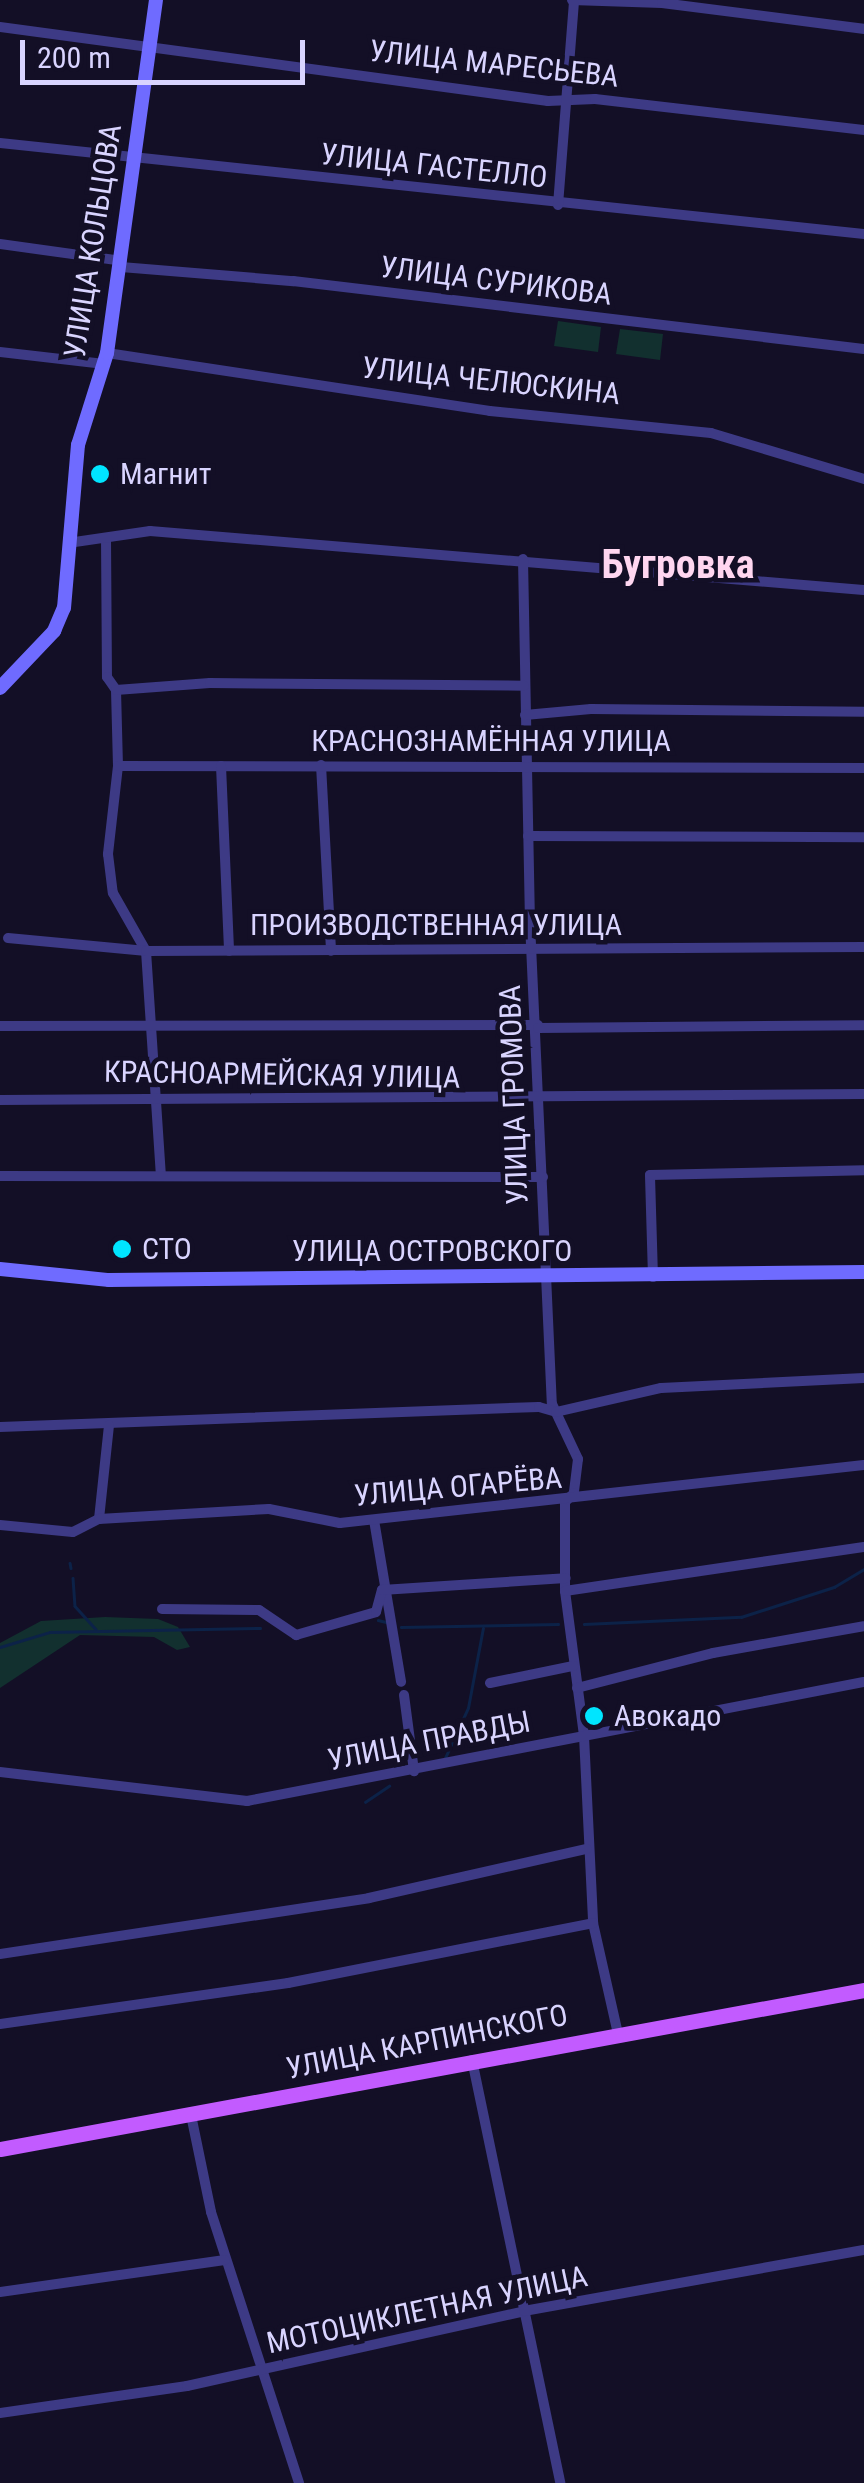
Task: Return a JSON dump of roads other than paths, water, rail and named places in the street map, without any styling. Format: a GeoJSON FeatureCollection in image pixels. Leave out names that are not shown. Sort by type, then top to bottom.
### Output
{"type":"FeatureCollection","features":[{"type":"Feature","properties":{"kind":"main road","name":"УЛИЦА КАРПИНСКОГО"},"geometry":{"type":"LineString","coordinates":[[0,2149],[864,1990]]}},
{"type":"Feature","properties":{"kind":"street","name":"УЛИЦА КОЛЬЦОВА"},"geometry":{"type":"LineString","coordinates":[[0,688],[54,631],[64,608],[78,445],[106,359],[156,0]]}},
{"type":"Feature","properties":{"kind":"street"},"geometry":{"type":"LineString","coordinates":[[558,205],[573,0],[662,3],[864,28]]}},
{"type":"Feature","properties":{"kind":"street","name":"УЛИЦА МАРЕСЬЕВА"},"geometry":{"type":"LineString","coordinates":[[0,27],[565,98],[864,130]]}},
{"type":"Feature","properties":{"kind":"street","name":"УЛИЦА ГАСТЕЛЛО"},"geometry":{"type":"LineString","coordinates":[[0,143],[558,205],[864,234]]}},
{"type":"Feature","properties":{"kind":"street","name":"УЛИЦА СУРИКОВА"},"geometry":{"type":"LineString","coordinates":[[0,244],[121,264],[864,349]]}},
{"type":"Feature","properties":{"kind":"street","name":"УЛИЦА ЧЕЛЮСКИНА"},"geometry":{"type":"LineString","coordinates":[[0,352],[106,359],[490,411],[711,432],[864,479]]}},
{"type":"Feature","properties":{"kind":"street"},"geometry":{"type":"LineString","coordinates":[[68,542],[150,531],[864,590]]}},
{"type":"Feature","properties":{"kind":"street"},"geometry":{"type":"LineString","coordinates":[[106,538],[108,677],[116,690],[118,766],[108,854],[113,893],[146,951],[161,1174]]}},
{"type":"Feature","properties":{"kind":"street","name":"УЛИЦА ГРОМОВА"},"geometry":{"type":"LineString","coordinates":[[523,559],[528,836],[547,1278],[556,1412],[578,1459],[574,1493],[565,1502],[565,1591],[584,1736],[593,1922],[618,2034]]}},
{"type":"Feature","properties":{"kind":"street"},"geometry":{"type":"LineString","coordinates":[[116,690],[210,682],[524,686]]}},
{"type":"Feature","properties":{"kind":"street"},"geometry":{"type":"LineString","coordinates":[[525,716],[590,710],[864,712]]}},
{"type":"Feature","properties":{"kind":"street"},"geometry":{"type":"LineString","coordinates":[[322,765],[331,950]]}},
{"type":"Feature","properties":{"kind":"street","name":"КРАСНОЗНАМЁННАЯ УЛИЦА"},"geometry":{"type":"LineString","coordinates":[[118,766],[864,768]]}},
{"type":"Feature","properties":{"kind":"street"},"geometry":{"type":"LineString","coordinates":[[220,766],[230,951]]}},
{"type":"Feature","properties":{"kind":"street"},"geometry":{"type":"LineString","coordinates":[[528,836],[864,837]]}},
{"type":"Feature","properties":{"kind":"street","name":"ПРОИЗВОДСТВЕННАЯ УЛИЦА"},"geometry":{"type":"LineString","coordinates":[[8,938],[146,951],[864,947]]}},
{"type":"Feature","properties":{"kind":"street"},"geometry":{"type":"LineString","coordinates":[[0,1026],[152,1028],[298,1021],[538,1026],[864,1025]]}},
{"type":"Feature","properties":{"kind":"street","name":"КРАСНОАРМЕЙСКАЯ УЛИЦА"},"geometry":{"type":"LineString","coordinates":[[0,1100],[156,1096],[540,1102],[864,1094]]}},
{"type":"Feature","properties":{"kind":"street"},"geometry":{"type":"LineString","coordinates":[[654,1277],[650,1176],[864,1170]]}},
{"type":"Feature","properties":{"kind":"street"},"geometry":{"type":"LineString","coordinates":[[0,1176],[542,1178]]}},
{"type":"Feature","properties":{"kind":"street","name":"УЛИЦА ОСТРОВСКОГО"},"geometry":{"type":"LineString","coordinates":[[0,1268],[109,1280],[864,1272]]}},
{"type":"Feature","properties":{"kind":"street"},"geometry":{"type":"LineString","coordinates":[[0,1427],[109,1426],[319,1413],[539,1407],[556,1412],[661,1388],[864,1378]]}},
{"type":"Feature","properties":{"kind":"street"},"geometry":{"type":"LineString","coordinates":[[99,1519],[109,1426]]}},
{"type":"Feature","properties":{"kind":"street","name":"УЛИЦА ОГАРЁВА"},"geometry":{"type":"LineString","coordinates":[[0,1526],[73,1532],[99,1519],[269,1510],[340,1523],[565,1502],[864,1466]]}},
{"type":"Feature","properties":{"kind":"street"},"geometry":{"type":"LineString","coordinates":[[374,1520],[382,1590],[401,1682]]}},
{"type":"Feature","properties":{"kind":"street"},"geometry":{"type":"LineString","coordinates":[[565,1591],[864,1547]]}},
{"type":"Feature","properties":{"kind":"street"},"geometry":{"type":"LineString","coordinates":[[382,1590],[566,1578]]}},
{"type":"Feature","properties":{"kind":"street"},"geometry":{"type":"LineString","coordinates":[[162,1609],[259,1610],[296,1635],[376,1612],[382,1590]]}},
{"type":"Feature","properties":{"kind":"street"},"geometry":{"type":"LineString","coordinates":[[576,1688],[713,1652],[864,1626]]}},
{"type":"Feature","properties":{"kind":"street"},"geometry":{"type":"LineString","coordinates":[[490,1682],[573,1666]]}},
{"type":"Feature","properties":{"kind":"street","name":"УЛИЦА ПРАВДЫ"},"geometry":{"type":"LineString","coordinates":[[0,1772],[246,1800],[414,1772],[864,1682]]}},
{"type":"Feature","properties":{"kind":"street"},"geometry":{"type":"LineString","coordinates":[[404,1695],[414,1772]]}},
{"type":"Feature","properties":{"kind":"street"},"geometry":{"type":"LineString","coordinates":[[0,1954],[369,1898],[587,1849]]}},
{"type":"Feature","properties":{"kind":"street"},"geometry":{"type":"LineString","coordinates":[[0,2024],[288,1983],[593,1922]]}},
{"type":"Feature","properties":{"kind":"street"},"geometry":{"type":"LineString","coordinates":[[472,2060],[560,2483]]}},
{"type":"Feature","properties":{"kind":"street"},"geometry":{"type":"LineString","coordinates":[[192,2115],[225,2260],[298,2483]]}},
{"type":"Feature","properties":{"kind":"street","name":"МОТОЦИКЛЕТНАЯ УЛИЦА"},"geometry":{"type":"LineString","coordinates":[[0,2413],[261,2370],[524,2311],[864,2250]]}},
{"type":"Feature","properties":{"kind":"street"},"geometry":{"type":"LineString","coordinates":[[0,2292],[225,2260]]}},
{"type":"Feature","properties":{"kind":"waterway"},"geometry":{"type":"LineString","coordinates":[[70,1563],[71,1568]]}},
{"type":"Feature","properties":{"kind":"waterway"},"geometry":{"type":"LineString","coordinates":[[584,1624],[741,1617],[834,1587],[864,1569]]}},
{"type":"Feature","properties":{"kind":"waterway"},"geometry":{"type":"LineString","coordinates":[[73,1578],[75,1606],[96,1629]]}},
{"type":"Feature","properties":{"kind":"waterway"},"geometry":{"type":"LineString","coordinates":[[378,1620],[386,1622]]}},
{"type":"Feature","properties":{"kind":"waterway"},"geometry":{"type":"LineString","coordinates":[[401,1627],[558,1624]]}},
{"type":"Feature","properties":{"kind":"waterway"},"geometry":{"type":"LineString","coordinates":[[0,1647],[50,1632],[260,1628]]}},
{"type":"Feature","properties":{"kind":"waterway"},"geometry":{"type":"LineString","coordinates":[[445,1758],[468,1708],[483,1628]]}},
{"type":"Feature","properties":{"kind":"waterway"},"geometry":{"type":"LineString","coordinates":[[365,1802],[389,1786]]}},
{"type":"Feature","properties":{"kind":"place","name":"Магнит"},"geometry":{"type":"Point","coordinates":[100,474]}},
{"type":"Feature","properties":{"kind":"place","name":"СТО"},"geometry":{"type":"Point","coordinates":[122,1249]}},
{"type":"Feature","properties":{"kind":"place","name":"Авокадо"},"geometry":{"type":"Point","coordinates":[594,1716]}},
{"type":"Feature","properties":{"kind":"district","name":"Бугровка"},"geometry":{"type":"Point","coordinates":[678,565]}}]}
